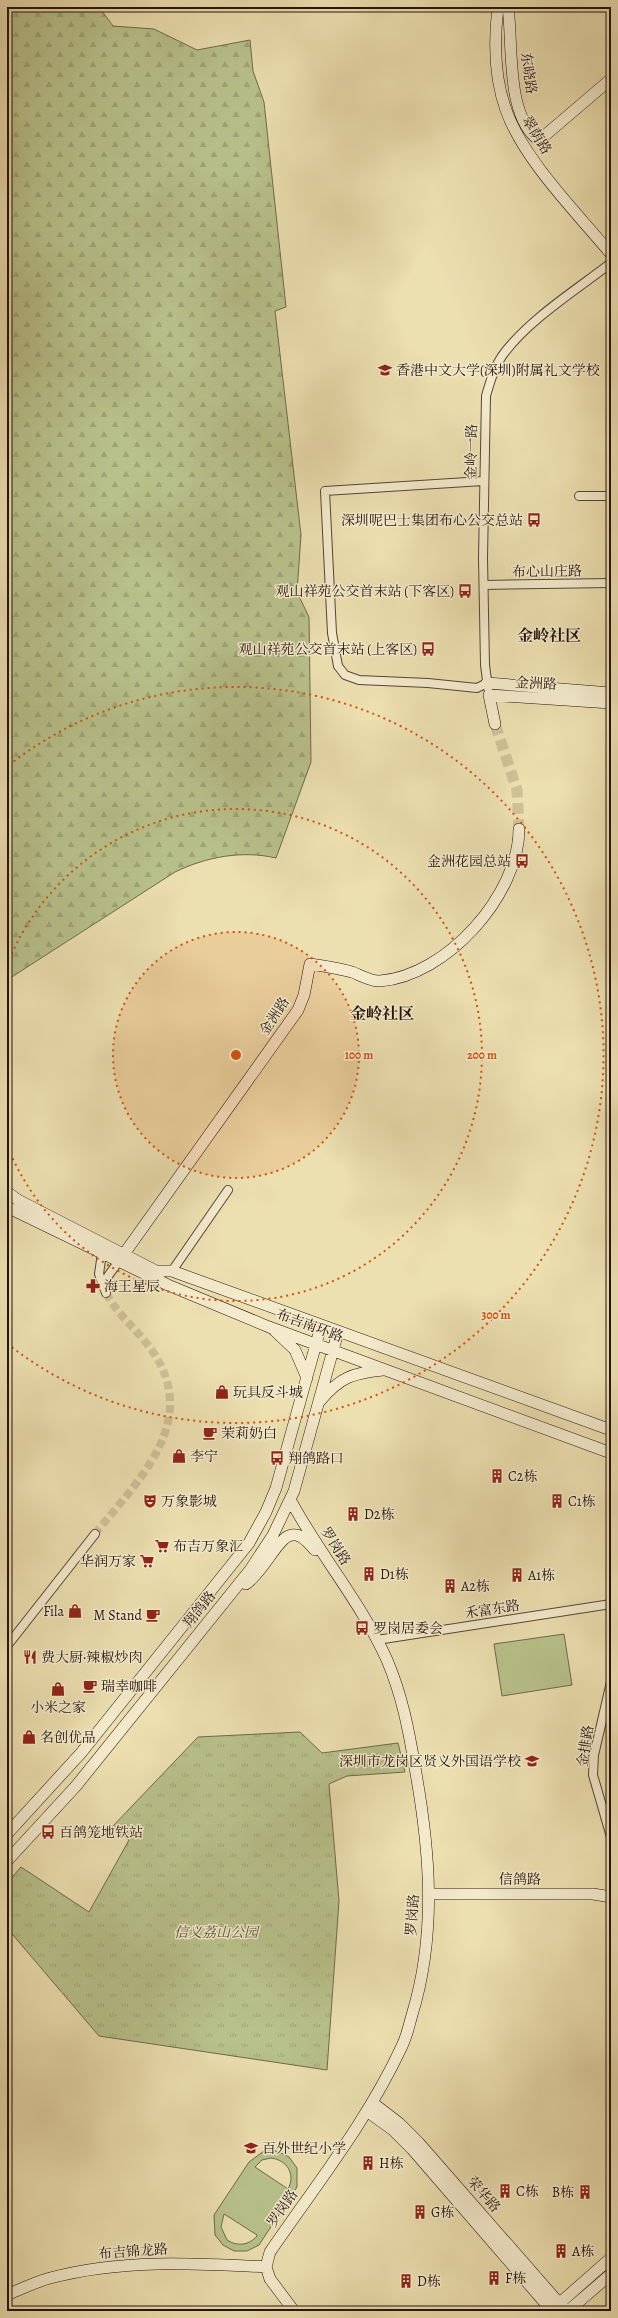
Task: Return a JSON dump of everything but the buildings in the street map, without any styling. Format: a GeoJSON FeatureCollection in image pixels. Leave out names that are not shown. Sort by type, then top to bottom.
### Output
{"type":"FeatureCollection","features":[{"type":"Feature","properties":{"kind":"street","name":"翠荫路"},"geometry":{"type":"LineString","coordinates":[[498,7],[497,60],[503,98],[511,122],[530,156],[611,254]]}},
{"type":"Feature","properties":{"kind":"street","name":"东晓路"},"geometry":{"type":"LineString","coordinates":[[508,7],[510,56],[514,88],[524,120],[535,137],[543,137],[611,79]]}},
{"type":"Feature","properties":{"kind":"street","name":"金岭一路"},"geometry":{"type":"LineString","coordinates":[[489,695],[487,683],[484,585],[483,481],[486,396],[492,376],[502,357],[538,320],[611,263]]}},
{"type":"Feature","properties":{"kind":"street"},"geometry":{"type":"LineString","coordinates":[[483,481],[324,491],[332,633],[338,666],[345,675],[359,680],[428,683],[477,688],[489,695],[495,724]]}},
{"type":"Feature","properties":{"kind":"street"},"geometry":{"type":"LineString","coordinates":[[579,496],[611,496]]}},
{"type":"Feature","properties":{"kind":"street","name":"布心山庄路"},"geometry":{"type":"LineString","coordinates":[[484,585],[611,583]]}},
{"type":"Feature","properties":{"kind":"street"},"geometry":{"type":"LineString","coordinates":[[477,688],[487,683]]}},
{"type":"Feature","properties":{"kind":"street","name":"金洲路"},"geometry":{"type":"LineString","coordinates":[[487,683],[611,693]]}},
{"type":"Feature","properties":{"kind":"street","name":"金洲路"},"geometry":{"type":"LineString","coordinates":[[489,695],[611,703]]}},
{"type":"Feature","properties":{"kind":"street","name":"金洲路"},"geometry":{"type":"LineString","coordinates":[[122,1258],[298,1010],[304,995],[310,964],[350,972],[378,981],[407,975],[444,956],[475,930],[509,874],[519,846],[520,829]]}},
{"type":"Feature","properties":{"kind":"street"},"geometry":{"type":"LineString","coordinates":[[172,1271],[228,1190]]}},
{"type":"Feature","properties":{"kind":"street","name":"布吉南环路"},"geometry":{"type":"LineString","coordinates":[[7,1192],[18,1200],[168,1285],[269,1327],[387,1369],[611,1453]]}},
{"type":"Feature","properties":{"kind":"street","name":"布吉南环路"},"geometry":{"type":"LineString","coordinates":[[7,1207],[102,1254],[122,1258],[156,1271],[172,1271],[611,1430]]}},
{"type":"Feature","properties":{"kind":"street"},"geometry":{"type":"LineString","coordinates":[[102,1254],[98,1274],[106,1293],[108,1276],[122,1258]]}},
{"type":"Feature","properties":{"kind":"street","name":"翔鸽路"},"geometry":{"type":"LineString","coordinates":[[7,1834],[81,1753],[238,1558],[258,1529],[276,1488],[321,1326]]}},
{"type":"Feature","properties":{"kind":"street"},"geometry":{"type":"LineString","coordinates":[[269,1327],[295,1350],[307,1379]]}},
{"type":"Feature","properties":{"kind":"street","name":"翔鸽路"},"geometry":{"type":"LineString","coordinates":[[7,1861],[72,1791],[262,1552],[291,1501],[338,1332]]}},
{"type":"Feature","properties":{"kind":"street"},"geometry":{"type":"LineString","coordinates":[[319,1403],[328,1392],[347,1377],[357,1373],[387,1369]]}},
{"type":"Feature","properties":{"kind":"street","name":"罗岗路"},"geometry":{"type":"LineString","coordinates":[[266,2267],[270,2252],[370,2108],[404,2044],[417,1999],[424,1966],[429,1894],[424,1816],[405,1715],[396,1681],[377,1640],[291,1501]]}},
{"type":"Feature","properties":{"kind":"street"},"geometry":{"type":"LineString","coordinates":[[7,1646],[95,1534]]}},
{"type":"Feature","properties":{"kind":"street"},"geometry":{"type":"LineString","coordinates":[[230,1594],[248,1582],[285,1538],[290,1536],[296,1535],[303,1538],[328,1562]]}},
{"type":"Feature","properties":{"kind":"street","name":"禾富东路"},"geometry":{"type":"LineString","coordinates":[[377,1640],[611,1604]]}},
{"type":"Feature","properties":{"kind":"street","name":"金排路"},"geometry":{"type":"LineString","coordinates":[[611,1682],[594,1754],[593,1775],[611,1837]]}},
{"type":"Feature","properties":{"kind":"street","name":"信鸽路"},"geometry":{"type":"LineString","coordinates":[[429,1894],[586,1894],[611,1897]]}},
{"type":"Feature","properties":{"kind":"street","name":"荣华路"},"geometry":{"type":"LineString","coordinates":[[370,2108],[399,2123],[419,2143],[557,2310]]}},
{"type":"Feature","properties":{"kind":"street"},"geometry":{"type":"LineString","coordinates":[[557,2310],[611,2258]]}},
{"type":"Feature","properties":{"kind":"street","name":"布吉锦龙路"},"geometry":{"type":"LineString","coordinates":[[7,2295],[49,2278],[106,2266],[157,2262],[266,2267]]}},
{"type":"Feature","properties":{"kind":"street"},"geometry":{"type":"LineString","coordinates":[[266,2267],[270,2279],[294,2311]]}},
{"type":"Feature","properties":{"kind":"street"},"geometry":{"type":"LineString","coordinates":[[557,2310],[611,2274]]}},
{"type":"Feature","properties":{"kind":"green space"},"geometry":{"type":"Polygon","coordinates":[[[7,7],[99,7],[113,26],[154,29],[197,50],[250,40],[253,71],[264,102],[286,307],[275,311],[301,535],[297,592],[309,617],[311,762],[276,858],[250,855],[224,856],[199,862],[175,872],[7,980],[7,7]]]}},
{"type":"Feature","properties":{"kind":"green space"},"geometry":{"type":"Polygon","coordinates":[[[564,1634],[572,1685],[502,1696],[494,1644],[564,1634]]]}},
{"type":"Feature","properties":{"kind":"green space","name":"信义荔山公园"},"geometry":{"type":"Polygon","coordinates":[[[300,1732],[322,1753],[398,1743],[405,1772],[347,1776],[329,1784],[339,1901],[327,2070],[99,2036],[7,1928],[7,1883],[21,1867],[89,1912],[129,1840],[112,1827],[198,1737],[300,1732]]]}},
{"type":"Feature","properties":{"kind":"green space"},"geometry":{"type":"Polygon","coordinates":[[[264,2151],[277,2151],[289,2157],[297,2168],[297,2187],[259,2245],[247,2251],[234,2251],[223,2245],[215,2235],[214,2215],[249,2162],[264,2151]],[[271,2158],[262,2160],[255,2167],[288,2189],[291,2178],[286,2165],[277,2159],[271,2158]],[[224,2214],[221,2227],[227,2240],[235,2244],[243,2244],[257,2236],[257,2235],[224,2214]]]}},
{"type":"Feature","properties":{"kind":"tunnel"},"geometry":{"type":"LineString","coordinates":[[495,724],[517,790],[519,829]]}},
{"type":"Feature","properties":{"kind":"tunnel"},"geometry":{"type":"LineString","coordinates":[[95,1534],[129,1493],[158,1450],[167,1427],[170,1403],[166,1378],[153,1352],[116,1309],[106,1293]]}},
{"type":"Feature","properties":{"kind":"place","name":"香港中文大学(深圳)附属礼文学校"},"geometry":{"type":"Point","coordinates":[385,370]}},
{"type":"Feature","properties":{"kind":"place","name":"深圳呢巴士集团布心公交总站"},"geometry":{"type":"Point","coordinates":[534,520]}},
{"type":"Feature","properties":{"kind":"place","name":"观山祥苑公交首末站 (下客区)"},"geometry":{"type":"Point","coordinates":[465,591]}},
{"type":"Feature","properties":{"kind":"place","name":"观山祥苑公交首末站 (上客区)"},"geometry":{"type":"Point","coordinates":[428,649]}},
{"type":"Feature","properties":{"kind":"place","name":"金洲花园总站"},"geometry":{"type":"Point","coordinates":[522,861]}},
{"type":"Feature","properties":{"kind":"place","name":"海王星辰"},"geometry":{"type":"Point","coordinates":[93,1286]}},
{"type":"Feature","properties":{"kind":"place","name":"玩具反斗城"},"geometry":{"type":"Point","coordinates":[222,1392]}},
{"type":"Feature","properties":{"kind":"place","name":"茉莉奶白"},"geometry":{"type":"Point","coordinates":[210,1433]}},
{"type":"Feature","properties":{"kind":"place","name":"李宁"},"geometry":{"type":"Point","coordinates":[179,1456]}},
{"type":"Feature","properties":{"kind":"place","name":"翔鸽路口"},"geometry":{"type":"Point","coordinates":[277,1458]}},
{"type":"Feature","properties":{"kind":"place","name":"C2栋"},"geometry":{"type":"Point","coordinates":[497,1476]}},
{"type":"Feature","properties":{"kind":"place","name":"万象影城"},"geometry":{"type":"Point","coordinates":[150,1501]}},
{"type":"Feature","properties":{"kind":"place","name":"C1栋"},"geometry":{"type":"Point","coordinates":[557,1501]}},
{"type":"Feature","properties":{"kind":"place","name":"D2栋"},"geometry":{"type":"Point","coordinates":[353,1514]}},
{"type":"Feature","properties":{"kind":"place","name":"布吉万象汇"},"geometry":{"type":"Point","coordinates":[162,1546]}},
{"type":"Feature","properties":{"kind":"place","name":"华润万家"},"geometry":{"type":"Point","coordinates":[147,1561]}},
{"type":"Feature","properties":{"kind":"place","name":"D1栋"},"geometry":{"type":"Point","coordinates":[369,1574]}},
{"type":"Feature","properties":{"kind":"place","name":"A1栋"},"geometry":{"type":"Point","coordinates":[517,1575]}},
{"type":"Feature","properties":{"kind":"place","name":"A2栋"},"geometry":{"type":"Point","coordinates":[450,1586]}},
{"type":"Feature","properties":{"kind":"place","name":"Fila"},"geometry":{"type":"Point","coordinates":[75,1611]}},
{"type":"Feature","properties":{"kind":"place","name":"M Stand"},"geometry":{"type":"Point","coordinates":[153,1615]}},
{"type":"Feature","properties":{"kind":"place","name":"罗岗居委会"},"geometry":{"type":"Point","coordinates":[362,1628]}},
{"type":"Feature","properties":{"kind":"place","name":"费大厨·辣椒炒肉"},"geometry":{"type":"Point","coordinates":[30,1657]}},
{"type":"Feature","properties":{"kind":"place","name":"瑞幸咖啡"},"geometry":{"type":"Point","coordinates":[90,1686]}},
{"type":"Feature","properties":{"kind":"place","name":"小米之家"},"geometry":{"type":"Point","coordinates":[58,1689]}},
{"type":"Feature","properties":{"kind":"place","name":"名创优品"},"geometry":{"type":"Point","coordinates":[29,1737]}},
{"type":"Feature","properties":{"kind":"place","name":"深圳市龙岗区贤义外国语学校"},"geometry":{"type":"Point","coordinates":[532,1761]}},
{"type":"Feature","properties":{"kind":"place","name":"百鸽笼地铁站"},"geometry":{"type":"Point","coordinates":[48,1832]}},
{"type":"Feature","properties":{"kind":"place","name":"百外世纪小学"},"geometry":{"type":"Point","coordinates":[251,2148]}},
{"type":"Feature","properties":{"kind":"place","name":"H栋"},"geometry":{"type":"Point","coordinates":[368,2163]}},
{"type":"Feature","properties":{"kind":"place","name":"C栋"},"geometry":{"type":"Point","coordinates":[505,2191]}},
{"type":"Feature","properties":{"kind":"place","name":"B栋"},"geometry":{"type":"Point","coordinates":[585,2192]}},
{"type":"Feature","properties":{"kind":"place","name":"G栋"},"geometry":{"type":"Point","coordinates":[420,2212]}},
{"type":"Feature","properties":{"kind":"place","name":"A栋"},"geometry":{"type":"Point","coordinates":[561,2251]}},
{"type":"Feature","properties":{"kind":"place","name":"F栋"},"geometry":{"type":"Point","coordinates":[494,2278]}},
{"type":"Feature","properties":{"kind":"place","name":"D栋"},"geometry":{"type":"Point","coordinates":[406,2281]}},
{"type":"Feature","properties":{"kind":"district","name":"金岭社区"},"geometry":{"type":"Point","coordinates":[549,635]}},
{"type":"Feature","properties":{"kind":"district","name":"金岭社区"},"geometry":{"type":"Point","coordinates":[382,1013]}}]}
